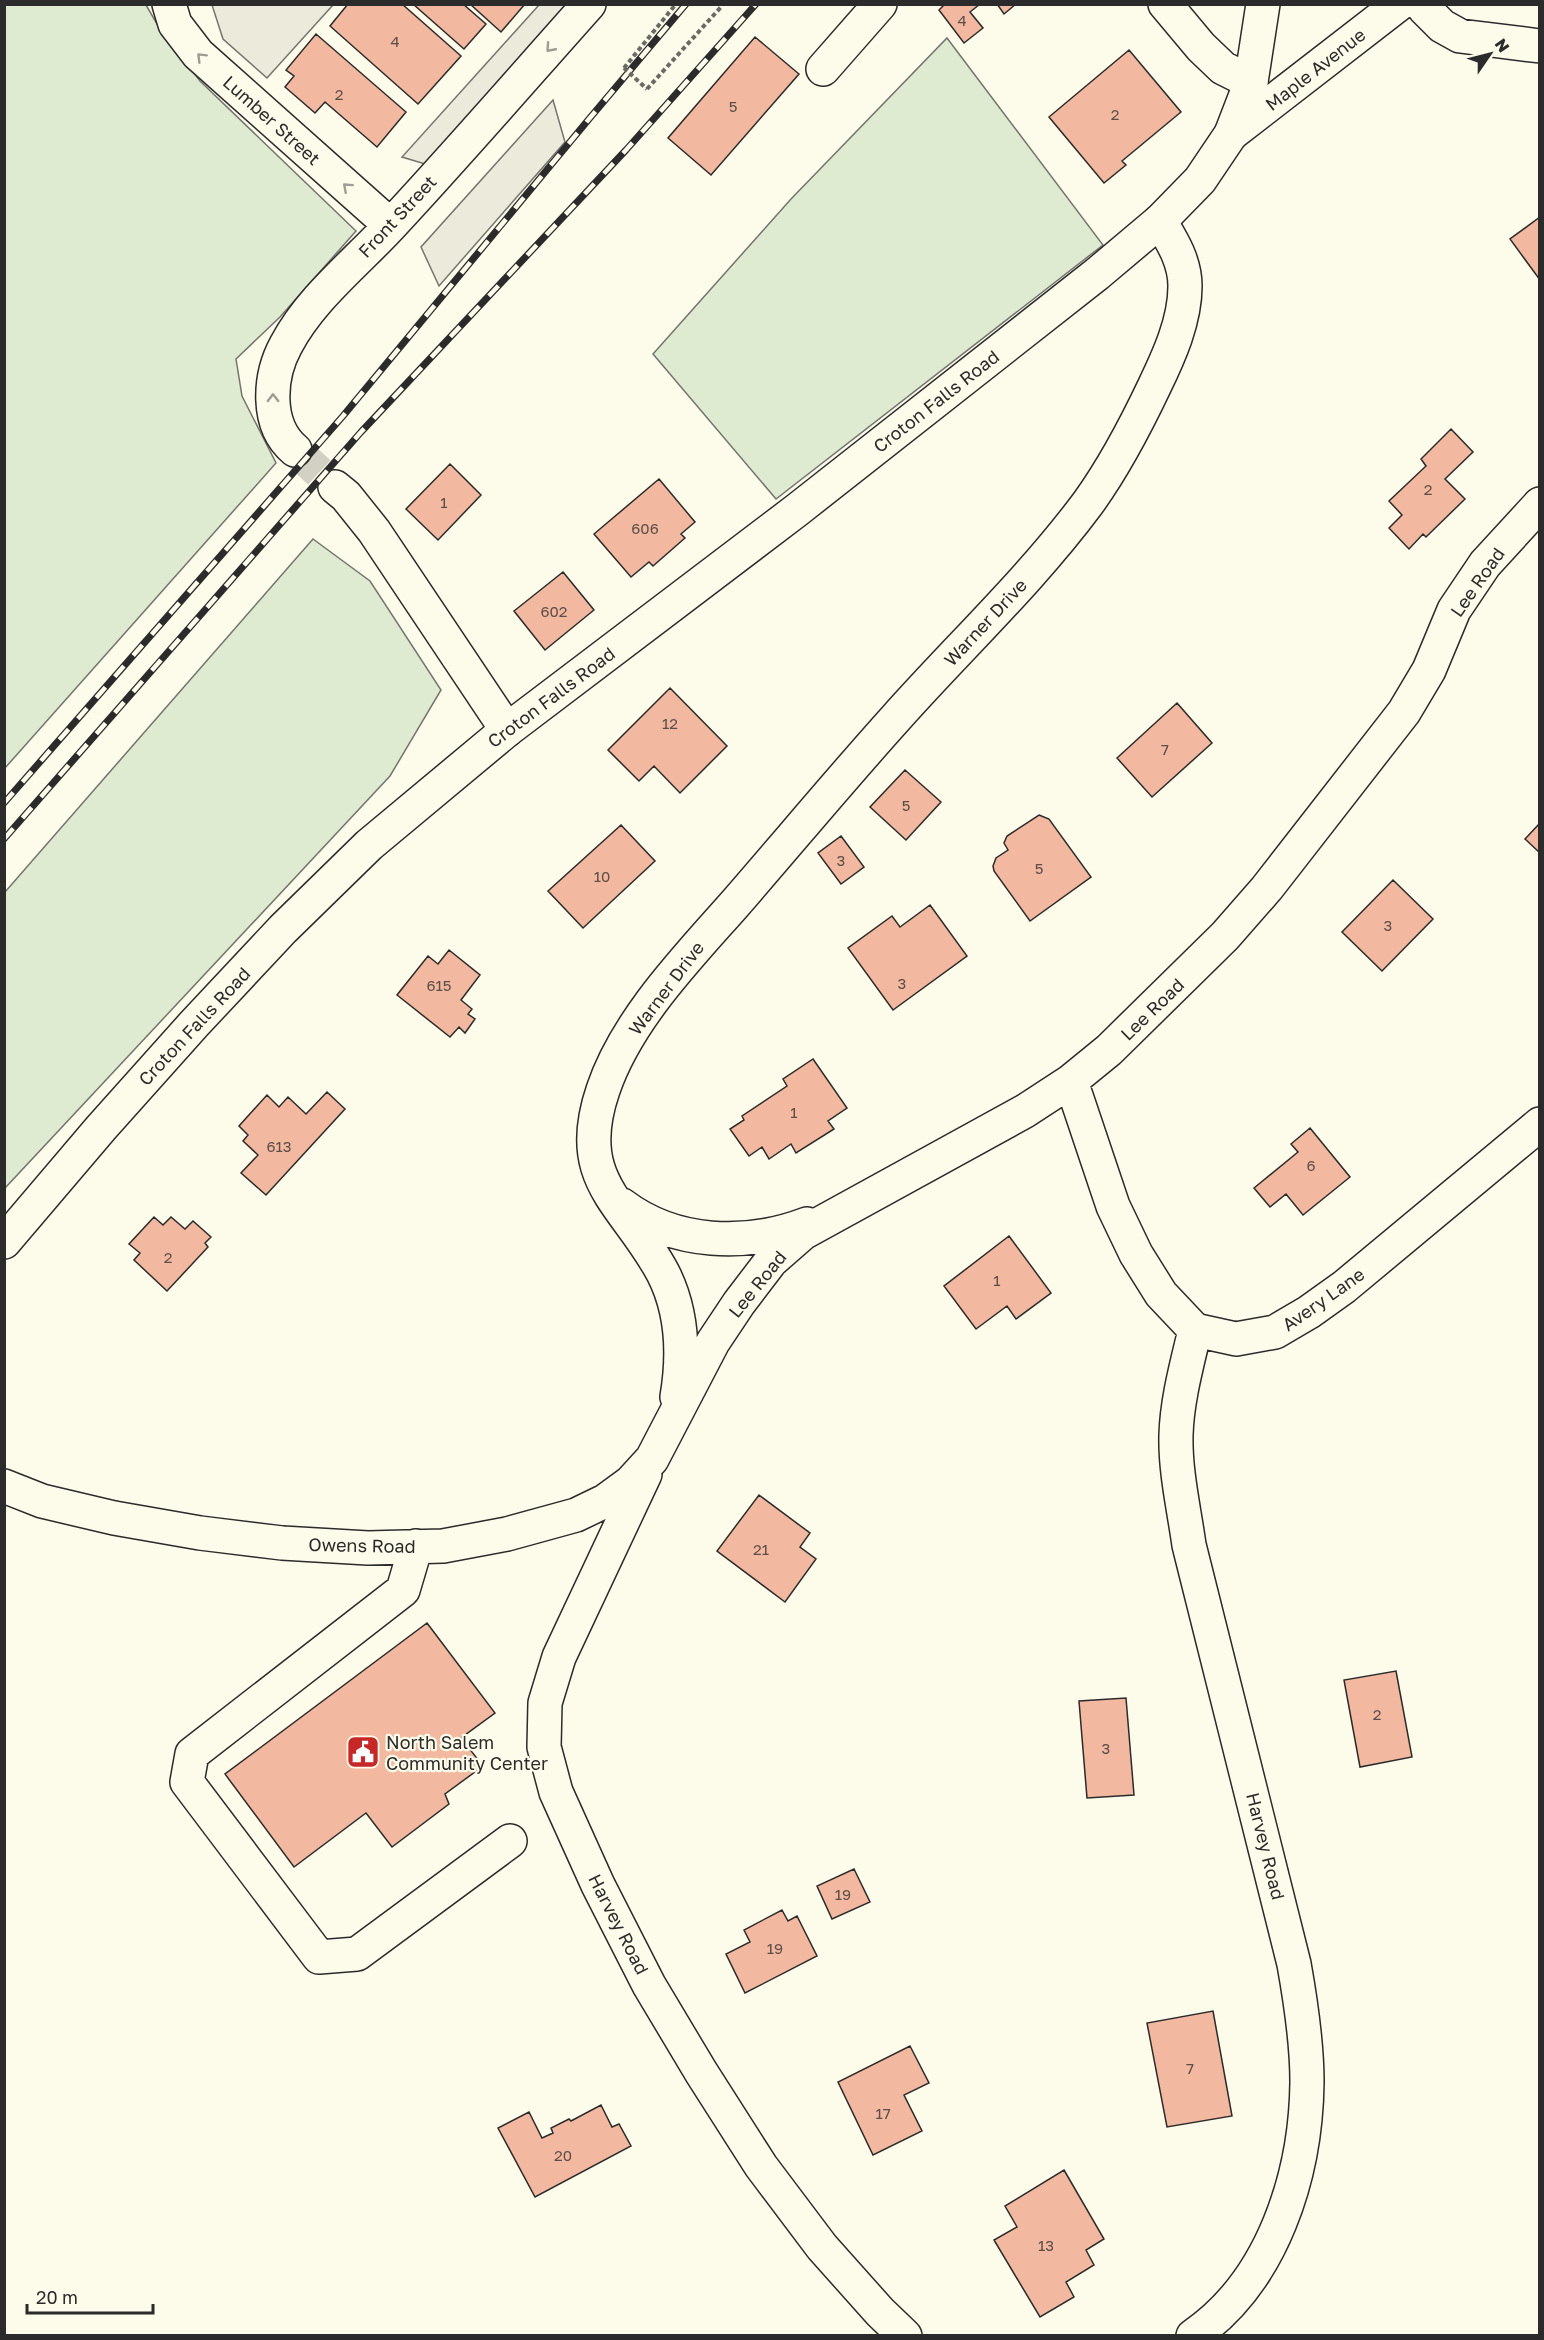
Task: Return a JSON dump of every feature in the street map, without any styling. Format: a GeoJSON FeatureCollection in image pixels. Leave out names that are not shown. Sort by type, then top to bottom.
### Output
{"type":"FeatureCollection","features":[{"type":"Feature","properties":{"kind":"street","name":"Lumber Street"},"geometry":{"type":"LineString","coordinates":[[169,4],[175,24],[198,54],[390,225]]}},
{"type":"Feature","properties":{"kind":"street","name":"Front Street"},"geometry":{"type":"LineString","coordinates":[[295,450],[287,443],[274,417],[273,383],[284,347],[306,312],[390,225],[589,4]]}},
{"type":"Feature","properties":{"kind":"street"},"geometry":{"type":"LineString","coordinates":[[823,69],[880,4]]}},
{"type":"Feature","properties":{"kind":"street"},"geometry":{"type":"LineString","coordinates":[[1165,4],[1201,47],[1224,68],[1251,82]]}},
{"type":"Feature","properties":{"kind":"street"},"geometry":{"type":"LineString","coordinates":[[1160,221],[1200,180],[1231,134],[1251,82],[1263,4]]}},
{"type":"Feature","properties":{"kind":"street","name":"Maple Avenue"},"geometry":{"type":"LineString","coordinates":[[1231,134],[1399,4]]}},
{"type":"Feature","properties":{"kind":"street"},"geometry":{"type":"LineString","coordinates":[[1423,4],[1424,8],[1442,26],[1460,36],[1539,46]]}},
{"type":"Feature","properties":{"kind":"street","name":"Croton Falls Road"},"geometry":{"type":"LineString","coordinates":[[4,1242],[100,1128],[284,929],[369,845],[507,730],[813,498],[1097,274],[1160,221]]}},
{"type":"Feature","properties":{"kind":"street","name":"Warner Drive"},"geometry":{"type":"LineString","coordinates":[[674,1414],[682,1366],[679,1320],[665,1276],[640,1235],[608,1194],[594,1162],[595,1127],[603,1090],[621,1050],[645,1012],[689,956],[887,728],[1036,567],[1089,501],[1132,433],[1178,331],[1185,285],[1178,252],[1160,221]]}},
{"type":"Feature","properties":{"kind":"street"},"geometry":{"type":"LineString","coordinates":[[335,487],[346,496],[374,531],[507,730]]}},
{"type":"Feature","properties":{"kind":"street","name":"Lee Road"},"geometry":{"type":"LineString","coordinates":[[674,1414],[713,1342],[739,1304],[771,1261],[803,1233],[839,1211],[1025,1111],[1071,1081],[1109,1050],[1225,936],[1267,888],[1404,712],[1429,670],[1454,610],[1485,564],[1539,504]]}},
{"type":"Feature","properties":{"kind":"street"},"geometry":{"type":"LineString","coordinates":[[1071,1081],[1113,1206],[1136,1254],[1161,1294],[1195,1330]]}},
{"type":"Feature","properties":{"kind":"street","name":"Avery Lane"},"geometry":{"type":"LineString","coordinates":[[1195,1330],[1236,1339],[1275,1332],[1309,1312],[1344,1287],[1539,1124]]}},
{"type":"Feature","properties":{"kind":"street","name":"Warner Drive"},"geometry":{"type":"LineString","coordinates":[[608,1194],[637,1216],[676,1232],[727,1240],[781,1234],[839,1211]]}},
{"type":"Feature","properties":{"kind":"street","name":"Harvey Road"},"geometry":{"type":"LineString","coordinates":[[1193,2336],[1238,2294],[1267,2251],[1287,2203],[1300,2152],[1307,2082],[1304,2024],[1294,1964],[1192,1556],[1179,1477],[1176,1434],[1182,1387],[1195,1330]]}},
{"type":"Feature","properties":{"kind":"street","name":"Owens Road"},"geometry":{"type":"LineString","coordinates":[[4,1486],[42,1501],[114,1518],[200,1533],[282,1544],[368,1548],[443,1546],[507,1534],[576,1515],[605,1501],[631,1482],[652,1459],[674,1414]]}},
{"type":"Feature","properties":{"kind":"street","name":"Harvey Road"},"geometry":{"type":"LineString","coordinates":[[652,1459],[559,1657],[545,1703],[544,1747],[556,1792],[598,1885],[649,1985],[700,2072],[761,2166],[822,2247],[880,2312],[905,2336]]}},
{"type":"Feature","properties":{"kind":"street"},"geometry":{"type":"LineString","coordinates":[[416,1546],[404,1590],[192,1754],[187,1782],[320,1957],[357,1954],[510,1841]]}},
{"type":"Feature","properties":{"kind":"path"},"geometry":{"type":"LineString","coordinates":[[676,4],[624,68],[647,90],[721,7]]}},
{"type":"Feature","properties":{"kind":"green space"},"geometry":{"type":"Polygon","coordinates":[[[5,5],[146,5],[160,29],[200,81],[356,231],[280,317],[236,359],[242,396],[276,463],[5,768],[5,5]]]}},
{"type":"Feature","properties":{"kind":"green space"},"geometry":{"type":"Polygon","coordinates":[[[947,38],[1103,245],[776,499],[653,354],[791,199],[947,38]]]}},
{"type":"Feature","properties":{"kind":"green space"},"geometry":{"type":"Polygon","coordinates":[[[313,539],[370,581],[441,690],[390,776],[5,1188],[5,892],[313,539]]]}},
{"type":"Feature","properties":{"kind":"shaded area"},"geometry":{"type":"Polygon","coordinates":[[[212,4],[333,5],[267,78],[223,39],[212,4]]]}},
{"type":"Feature","properties":{"kind":"shaded area"},"geometry":{"type":"Polygon","coordinates":[[[539,5],[582,5],[435,167],[402,157],[539,5]]]}},
{"type":"Feature","properties":{"kind":"shaded area"},"geometry":{"type":"Polygon","coordinates":[[[553,100],[565,142],[439,286],[421,247],[553,100]]]}},
{"type":"Feature","properties":{"kind":"building"},"geometry":{"type":"Polygon","coordinates":[[[348,4],[402,4],[461,56],[418,104],[330,26],[348,4]]]}},
{"type":"Feature","properties":{"kind":"building"},"geometry":{"type":"Polygon","coordinates":[[[413,4],[463,4],[486,24],[464,49],[413,4]]]}},
{"type":"Feature","properties":{"kind":"building"},"geometry":{"type":"Polygon","coordinates":[[[470,4],[525,4],[501,32],[470,4]]]}},
{"type":"Feature","properties":{"kind":"building"},"geometry":{"type":"Polygon","coordinates":[[[945,4],[980,4],[970,12],[983,28],[964,43],[939,10],[945,4]]]}},
{"type":"Feature","properties":{"kind":"building"},"geometry":{"type":"Polygon","coordinates":[[[997,4],[1016,4],[1004,14],[997,4]]]}},
{"type":"Feature","properties":{"kind":"building"},"geometry":{"type":"Polygon","coordinates":[[[316,34],[406,112],[377,147],[325,102],[315,113],[285,87],[294,76],[286,70],[316,34]]]}},
{"type":"Feature","properties":{"kind":"building"},"geometry":{"type":"Polygon","coordinates":[[[755,37],[799,74],[711,175],[668,138],[755,37]]]}},
{"type":"Feature","properties":{"kind":"building"},"geometry":{"type":"Polygon","coordinates":[[[1129,50],[1181,112],[1122,161],[1126,165],[1104,183],[1049,117],[1129,50]]]}},
{"type":"Feature","properties":{"kind":"building"},"geometry":{"type":"Polygon","coordinates":[[[1540,217],[1540,280],[1510,239],[1540,217]]]}},
{"type":"Feature","properties":{"kind":"building"},"geometry":{"type":"Polygon","coordinates":[[[1451,429],[1473,452],[1445,479],[1465,499],[1426,537],[1423,534],[1409,549],[1389,528],[1402,515],[1389,501],[1426,466],[1421,459],[1451,429]]]}},
{"type":"Feature","properties":{"kind":"building"},"geometry":{"type":"Polygon","coordinates":[[[450,464],[481,495],[438,540],[406,509],[450,464]]]}},
{"type":"Feature","properties":{"kind":"building"},"geometry":{"type":"Polygon","coordinates":[[[659,479],[695,522],[681,534],[685,538],[653,566],[649,562],[631,577],[594,534],[659,479]]]}},
{"type":"Feature","properties":{"kind":"building"},"geometry":{"type":"Polygon","coordinates":[[[563,572],[594,610],[545,650],[514,611],[563,572]]]}},
{"type":"Feature","properties":{"kind":"building"},"geometry":{"type":"Polygon","coordinates":[[[670,688],[727,746],[680,793],[654,766],[639,781],[608,750],[670,688]]]}},
{"type":"Feature","properties":{"kind":"building"},"geometry":{"type":"Polygon","coordinates":[[[1177,703],[1212,743],[1152,797],[1117,758],[1177,703]]]}},
{"type":"Feature","properties":{"kind":"building"},"geometry":{"type":"Polygon","coordinates":[[[905,770],[941,802],[906,840],[870,807],[905,770]]]}},
{"type":"Feature","properties":{"kind":"building"},"geometry":{"type":"Polygon","coordinates":[[[1039,815],[1049,819],[1091,877],[1030,921],[994,871],[993,866],[996,858],[1008,850],[1004,843],[1007,836],[1039,815]]]}},
{"type":"Feature","properties":{"kind":"building"},"geometry":{"type":"Polygon","coordinates":[[[1540,823],[1540,853],[1525,839],[1540,823]]]}},
{"type":"Feature","properties":{"kind":"building"},"geometry":{"type":"Polygon","coordinates":[[[621,825],[655,861],[583,928],[548,891],[621,825]]]}},
{"type":"Feature","properties":{"kind":"building"},"geometry":{"type":"Polygon","coordinates":[[[841,836],[864,867],[841,884],[818,853],[841,836]]]}},
{"type":"Feature","properties":{"kind":"building"},"geometry":{"type":"Polygon","coordinates":[[[1393,880],[1433,919],[1382,971],[1342,932],[1393,880]]]}},
{"type":"Feature","properties":{"kind":"building"},"geometry":{"type":"Polygon","coordinates":[[[930,905],[967,956],[893,1010],[848,948],[892,916],[900,927],[930,905]]]}},
{"type":"Feature","properties":{"kind":"building"},"geometry":{"type":"Polygon","coordinates":[[[449,950],[480,975],[461,1000],[472,1009],[468,1014],[475,1019],[465,1033],[459,1027],[450,1037],[397,995],[428,956],[438,964],[449,950]]]}},
{"type":"Feature","properties":{"kind":"building"},"geometry":{"type":"Polygon","coordinates":[[[813,1059],[847,1108],[828,1121],[834,1129],[796,1153],[791,1144],[769,1159],[762,1147],[749,1156],[730,1129],[744,1120],[742,1116],[787,1086],[783,1079],[813,1059]]]}},
{"type":"Feature","properties":{"kind":"building"},"geometry":{"type":"Polygon","coordinates":[[[327,1092],[345,1109],[266,1195],[241,1173],[258,1155],[243,1141],[248,1135],[239,1126],[267,1095],[279,1107],[288,1097],[306,1114],[327,1092]]]}},
{"type":"Feature","properties":{"kind":"building"},"geometry":{"type":"Polygon","coordinates":[[[1310,1128],[1350,1177],[1303,1215],[1286,1194],[1270,1207],[1254,1188],[1298,1152],[1291,1144],[1310,1128]]]}},
{"type":"Feature","properties":{"kind":"building"},"geometry":{"type":"Polygon","coordinates":[[[154,1217],[163,1225],[171,1217],[185,1229],[193,1221],[211,1237],[205,1243],[208,1247],[167,1291],[134,1260],[140,1253],[129,1244],[154,1217]]]}},
{"type":"Feature","properties":{"kind":"building"},"geometry":{"type":"Polygon","coordinates":[[[1009,1236],[1051,1293],[1016,1319],[1007,1306],[976,1329],[944,1286],[1009,1236]]]}},
{"type":"Feature","properties":{"kind":"building"},"geometry":{"type":"Polygon","coordinates":[[[759,1495],[810,1533],[800,1547],[816,1559],[785,1602],[717,1551],[759,1495]]]}},
{"type":"Feature","properties":{"kind":"building","name":"North Salem Community Center"},"geometry":{"type":"Polygon","coordinates":[[[427,1623],[495,1713],[461,1738],[483,1766],[445,1794],[449,1804],[392,1847],[366,1813],[294,1867],[225,1774],[427,1623]]]}},
{"type":"Feature","properties":{"kind":"building"},"geometry":{"type":"Polygon","coordinates":[[[1396,1671],[1412,1757],[1360,1767],[1344,1680],[1396,1671]]]}},
{"type":"Feature","properties":{"kind":"building"},"geometry":{"type":"Polygon","coordinates":[[[1126,1698],[1134,1795],[1087,1798],[1079,1701],[1126,1698]]]}},
{"type":"Feature","properties":{"kind":"building"},"geometry":{"type":"Polygon","coordinates":[[[854,1869],[870,1902],[832,1919],[817,1886],[854,1869]]]}},
{"type":"Feature","properties":{"kind":"building"},"geometry":{"type":"Polygon","coordinates":[[[782,1910],[788,1921],[797,1916],[817,1956],[745,1993],[726,1954],[750,1942],[744,1930],[782,1910]]]}},
{"type":"Feature","properties":{"kind":"building"},"geometry":{"type":"Polygon","coordinates":[[[1213,2011],[1232,2116],[1167,2127],[1147,2023],[1213,2011]]]}},
{"type":"Feature","properties":{"kind":"building"},"geometry":{"type":"Polygon","coordinates":[[[910,2046],[929,2083],[904,2095],[922,2131],[873,2155],[838,2082],[910,2046]]]}},
{"type":"Feature","properties":{"kind":"building"},"geometry":{"type":"Polygon","coordinates":[[[601,2105],[612,2127],[619,2124],[631,2146],[535,2197],[498,2128],[529,2112],[542,2138],[553,2133],[551,2128],[569,2119],[571,2121],[601,2105]]]}},
{"type":"Feature","properties":{"kind":"building"},"geometry":{"type":"Polygon","coordinates":[[[1064,2170],[1104,2239],[1086,2250],[1094,2265],[1066,2282],[1074,2297],[1040,2317],[994,2240],[1017,2227],[1005,2206],[1064,2170]]]}},
{"type":"Feature","properties":{"kind":"tunnel"},"geometry":{"type":"LineString","coordinates":[[295,450],[335,487]]}},
{"type":"Feature","properties":{"kind":"railway"},"geometry":{"type":"LineString","coordinates":[[4,803],[343,416],[686,4]]}},
{"type":"Feature","properties":{"kind":"railway"},"geometry":{"type":"LineString","coordinates":[[4,839],[361,432],[626,150],[756,4]]}},
{"type":"Feature","properties":{"kind":"place","name":"North Salem Community Center"},"geometry":{"type":"Point","coordinates":[363,1752]}}]}
